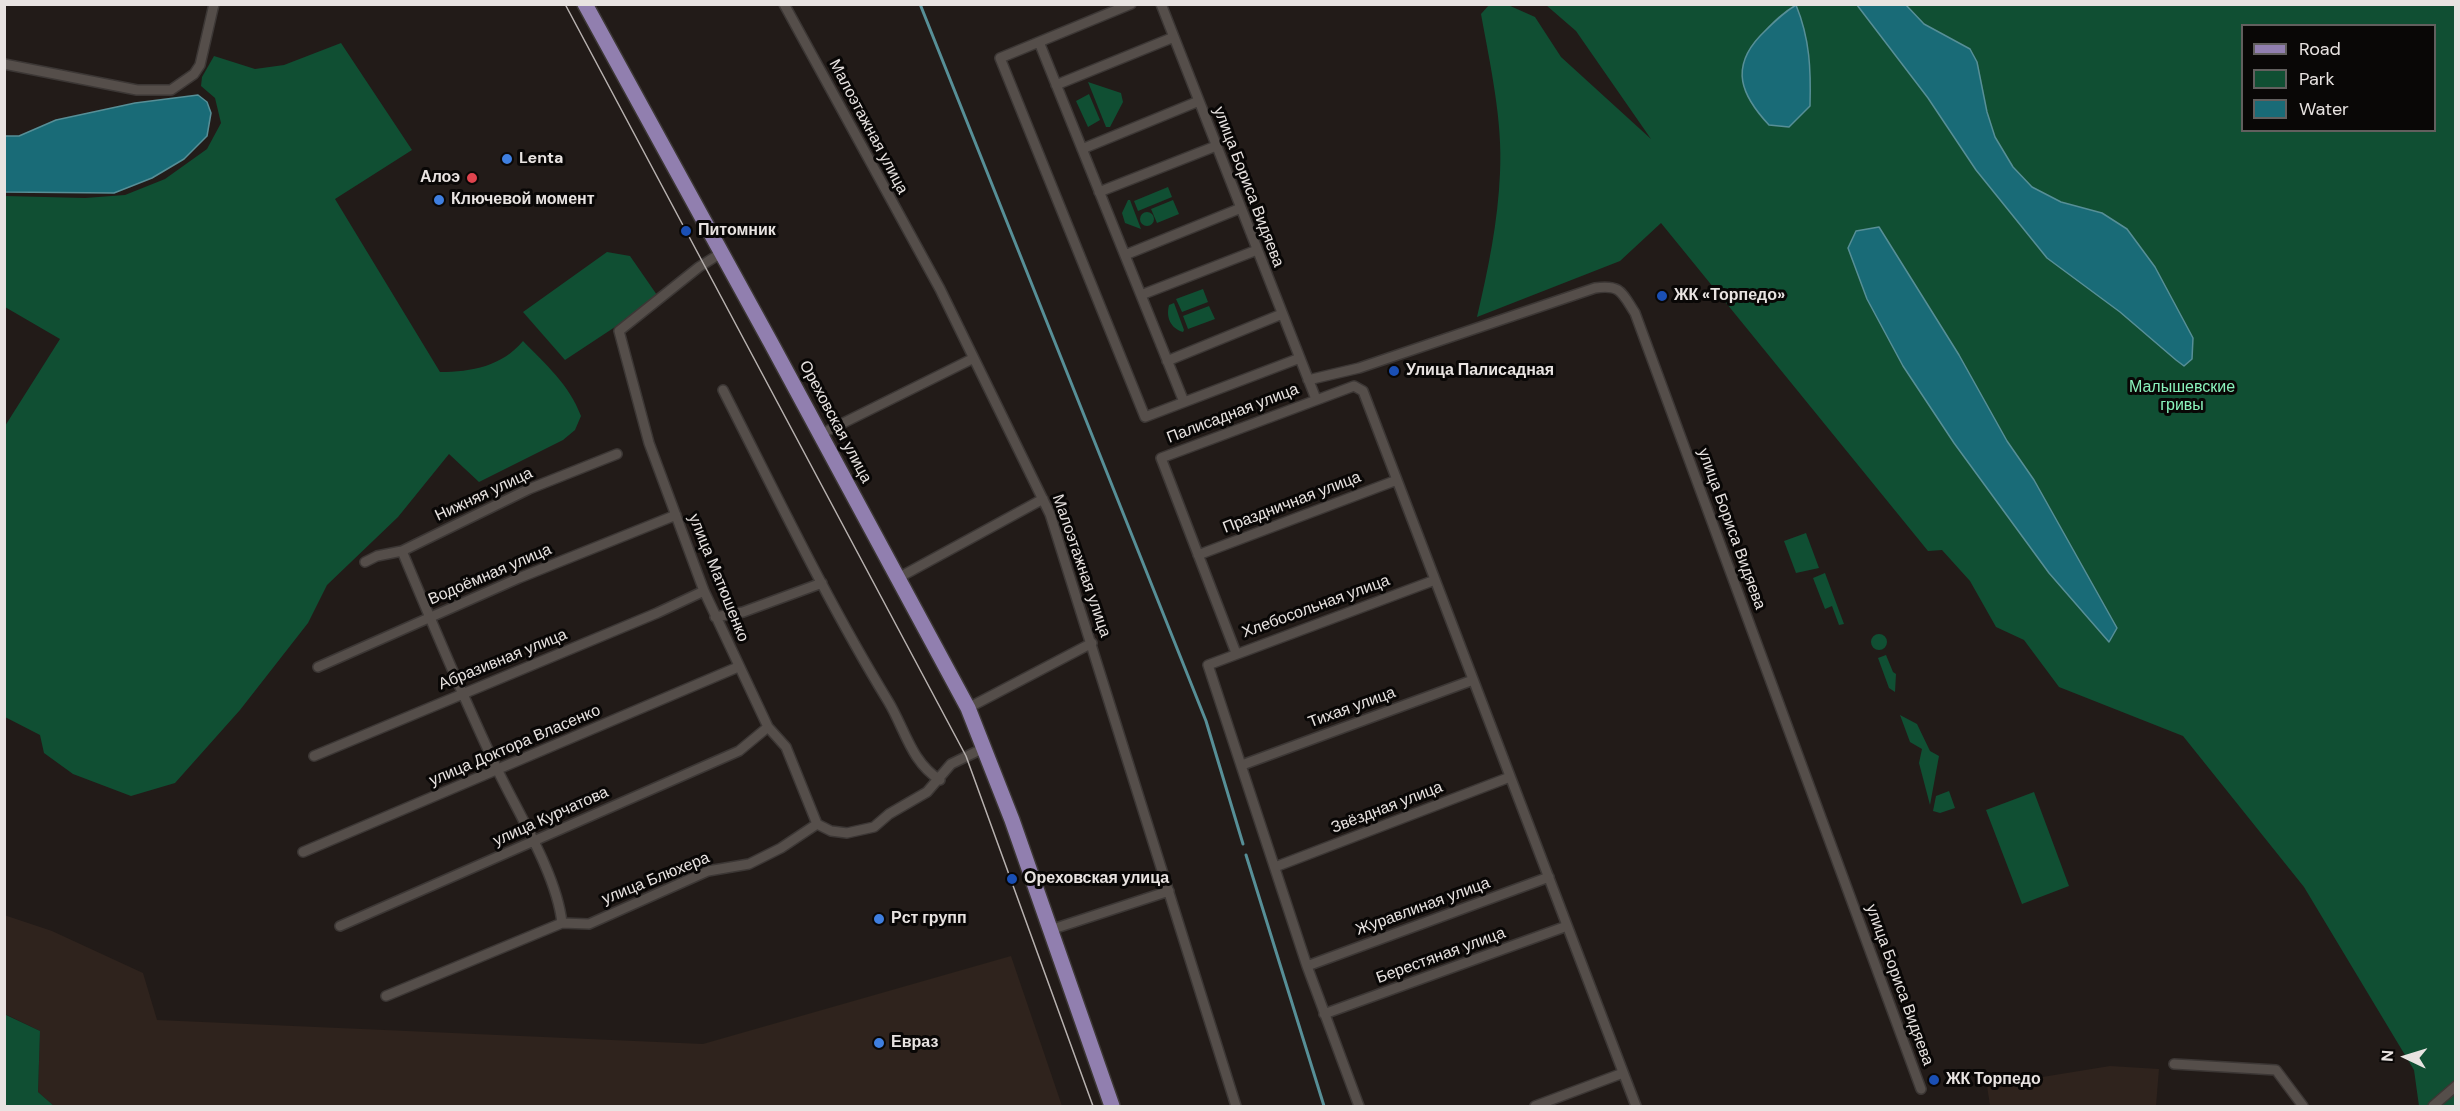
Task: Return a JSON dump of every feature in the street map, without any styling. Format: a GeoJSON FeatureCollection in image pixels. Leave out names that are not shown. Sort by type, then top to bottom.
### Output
{"type":"FeatureCollection","features":[{"type":"Feature","properties":{"kind":"main road","name":"Ореховская улица"},"geometry":{"type":"LineString","coordinates":[[585,4],[968,708],[1112,1107]]}},
{"type":"Feature","properties":{"kind":"street"},"geometry":{"type":"LineString","coordinates":[[4,64],[137,90],[171,90],[194,74],[200,65],[214,4]]}},
{"type":"Feature","properties":{"kind":"street","name":"Малоэтажная улица"},"geometry":{"type":"LineString","coordinates":[[784,4],[940,290],[1043,499],[1092,643],[1236,1107]]}},
{"type":"Feature","properties":{"kind":"street"},"geometry":{"type":"LineString","coordinates":[[1131,4],[1000,58],[1144,417],[1300,358]]}},
{"type":"Feature","properties":{"kind":"street","name":"улица Бориса Видяева"},"geometry":{"type":"LineString","coordinates":[[1161,4],[1316,399]]}},
{"type":"Feature","properties":{"kind":"street"},"geometry":{"type":"LineString","coordinates":[[1056,85],[1174,37]]}},
{"type":"Feature","properties":{"kind":"street"},"geometry":{"type":"LineString","coordinates":[[1039,42],[1184,402]]}},
{"type":"Feature","properties":{"kind":"street"},"geometry":{"type":"LineString","coordinates":[[1082,148],[1199,101]]}},
{"type":"Feature","properties":{"kind":"street"},"geometry":{"type":"LineString","coordinates":[[1099,192],[1216,146]]}},
{"type":"Feature","properties":{"kind":"street"},"geometry":{"type":"LineString","coordinates":[[1125,255],[1241,208]]}},
{"type":"Feature","properties":{"kind":"street"},"geometry":{"type":"LineString","coordinates":[[1141,295],[1257,250]]}},
{"type":"Feature","properties":{"kind":"street","name":"улица Матюшенко"},"geometry":{"type":"LineString","coordinates":[[721,253],[699,267],[619,331],[640,418],[704,591],[768,727],[786,747],[817,824]]}},
{"type":"Feature","properties":{"kind":"street","name":"улица Бориса Видяева"},"geometry":{"type":"LineString","coordinates":[[1308,380],[1359,368],[1595,288],[1610,286],[1619,289],[1638,323],[1921,1089]]}},
{"type":"Feature","properties":{"kind":"street"},"geometry":{"type":"LineString","coordinates":[[1167,361],[1282,314]]}},
{"type":"Feature","properties":{"kind":"street"},"geometry":{"type":"LineString","coordinates":[[820,434],[972,359]]}},
{"type":"Feature","properties":{"kind":"street","name":"Палисадная улица"},"geometry":{"type":"LineString","coordinates":[[1198,555],[1161,458],[1316,399],[1359,386],[1364,391],[1397,480]]}},
{"type":"Feature","properties":{"kind":"street"},"geometry":{"type":"LineString","coordinates":[[723,390],[822,583],[889,703],[917,760],[926,771],[940,780]]}},
{"type":"Feature","properties":{"kind":"street","name":"Нижняя улица"},"geometry":{"type":"LineString","coordinates":[[365,562],[377,556],[402,551],[530,489],[617,454]]}},
{"type":"Feature","properties":{"kind":"street"},"geometry":{"type":"LineString","coordinates":[[1397,480],[1636,1107]]}},
{"type":"Feature","properties":{"kind":"street","name":"Праздничная улица"},"geometry":{"type":"LineString","coordinates":[[1198,555],[1397,480]]}},
{"type":"Feature","properties":{"kind":"street"},"geometry":{"type":"LineString","coordinates":[[898,578],[1043,499]]}},
{"type":"Feature","properties":{"kind":"street","name":"Водоёмная улица"},"geometry":{"type":"LineString","coordinates":[[318,667],[430,617],[676,515]]}},
{"type":"Feature","properties":{"kind":"street"},"geometry":{"type":"LineString","coordinates":[[402,551],[497,769],[534,841],[561,911],[562,923]]}},
{"type":"Feature","properties":{"kind":"street"},"geometry":{"type":"LineString","coordinates":[[1198,555],[1236,652]]}},
{"type":"Feature","properties":{"kind":"street","name":"Хлебосольная улица"},"geometry":{"type":"LineString","coordinates":[[1242,765],[1208,665],[1236,652],[1435,580]]}},
{"type":"Feature","properties":{"kind":"street"},"geometry":{"type":"LineString","coordinates":[[715,617],[743,612],[822,583]]}},
{"type":"Feature","properties":{"kind":"street","name":"Абразивная улица"},"geometry":{"type":"LineString","coordinates":[[314,756],[704,591]]}},
{"type":"Feature","properties":{"kind":"street"},"geometry":{"type":"LineString","coordinates":[[968,708],[1092,643]]}},
{"type":"Feature","properties":{"kind":"street","name":"улица Доктора Власенко"},"geometry":{"type":"LineString","coordinates":[[303,852],[738,667]]}},
{"type":"Feature","properties":{"kind":"street","name":"Тихая улица"},"geometry":{"type":"LineString","coordinates":[[1242,765],[1473,680]]}},
{"type":"Feature","properties":{"kind":"street","name":"улица Курчатова"},"geometry":{"type":"LineString","coordinates":[[340,926],[739,751],[768,727]]}},
{"type":"Feature","properties":{"kind":"street"},"geometry":{"type":"LineString","coordinates":[[817,824],[831,831],[847,833],[864,831],[927,792],[940,780],[951,764],[984,748]]}},
{"type":"Feature","properties":{"kind":"street"},"geometry":{"type":"LineString","coordinates":[[1242,765],[1307,966],[1359,1107]]}},
{"type":"Feature","properties":{"kind":"street","name":"Звёздная улица"},"geometry":{"type":"LineString","coordinates":[[1275,867],[1510,777]]}},
{"type":"Feature","properties":{"kind":"street","name":"улица Блюхера"},"geometry":{"type":"LineString","coordinates":[[386,996],[562,923],[588,924],[708,871],[749,864],[781,848],[817,824]]}},
{"type":"Feature","properties":{"kind":"street","name":"Журавлиная улица"},"geometry":{"type":"LineString","coordinates":[[1307,966],[1549,877]]}},
{"type":"Feature","properties":{"kind":"street"},"geometry":{"type":"LineString","coordinates":[[1050,930],[1169,891]]}},
{"type":"Feature","properties":{"kind":"street","name":"Берестяная улица"},"geometry":{"type":"LineString","coordinates":[[1324,1014],[1568,926]]}},
{"type":"Feature","properties":{"kind":"street"},"geometry":{"type":"LineString","coordinates":[[2174,1064],[2276,1070],[2302,1107]]}},
{"type":"Feature","properties":{"kind":"street"},"geometry":{"type":"LineString","coordinates":[[1534,1107],[1623,1073]]}},
{"type":"Feature","properties":{"kind":"street"},"geometry":{"type":"LineString","coordinates":[[2433,1107],[2456,1086]]}},
{"type":"Feature","properties":{"kind":"shaded area"},"geometry":{"type":"Polygon","coordinates":[[[4,915],[52,931],[143,973],[157,1020],[703,1044],[1011,956],[1062,1106],[54,1106],[38,1092],[40,1031],[5,1014],[4,915]]]}},
{"type":"Feature","properties":{"kind":"shaded area"},"geometry":{"type":"Polygon","coordinates":[[[2110,1066],[2159,1069],[2156,1106],[1986,1106],[1990,1105],[1987,1086],[2110,1066]]]}},
{"type":"Feature","properties":{"kind":"green space","name":"Малышевские гривы"},"geometry":{"type":"Polygon","coordinates":[[[1489,5],[1508,5],[1535,17],[1561,57],[1651,139],[1576,31],[1546,5],[2455,5],[2455,1106],[2419,1106],[2414,1070],[2304,887],[2183,736],[2059,687],[2024,640],[1996,627],[1970,581],[1942,550],[1928,551],[1661,223],[1620,261],[1477,317],[1489,264],[1499,191],[1500,133],[1481,14],[1489,5]]]}},
{"type":"Feature","properties":{"kind":"green space"},"geometry":{"type":"Polygon","coordinates":[[[341,43],[412,150],[335,199],[440,372],[464,371],[486,366],[515,350],[523,341],[570,394],[581,416],[575,430],[563,440],[479,482],[449,454],[398,517],[327,585],[308,623],[240,710],[175,783],[131,796],[73,774],[44,753],[40,735],[5,717],[5,426],[60,339],[5,307],[5,196],[85,198],[125,195],[165,179],[207,149],[221,123],[215,98],[201,86],[202,77],[214,56],[255,69],[284,65],[341,43]]]}},
{"type":"Feature","properties":{"kind":"green space"},"geometry":{"type":"Polygon","coordinates":[[[1088,82],[1121,93],[1123,102],[1110,127],[1106,127],[1088,82]]]}},
{"type":"Feature","properties":{"kind":"green space"},"geometry":{"type":"Polygon","coordinates":[[[1089,94],[1100,120],[1088,127],[1076,101],[1089,94]]]}},
{"type":"Feature","properties":{"kind":"green space"},"geometry":{"type":"Polygon","coordinates":[[[1168,187],[1172,197],[1138,211],[1134,201],[1168,187]]]}},
{"type":"Feature","properties":{"kind":"green space"},"geometry":{"type":"Polygon","coordinates":[[[1130,200],[1141,229],[1125,223],[1122,213],[1130,200]]]}},
{"type":"Feature","properties":{"kind":"green space"},"geometry":{"type":"Polygon","coordinates":[[[1173,200],[1179,214],[1157,223],[1151,209],[1173,200]]]}},
{"type":"Feature","properties":{"kind":"green space"},"geometry":{"type":"Polygon","coordinates":[[[1147,212],[1152,214],[1154,219],[1152,224],[1147,226],[1142,224],[1140,219],[1142,214],[1147,212]]]}},
{"type":"Feature","properties":{"kind":"green space"},"geometry":{"type":"Polygon","coordinates":[[[607,252],[630,256],[657,295],[615,327],[565,360],[523,312],[607,252]]]}},
{"type":"Feature","properties":{"kind":"green space"},"geometry":{"type":"Polygon","coordinates":[[[1203,289],[1208,302],[1182,312],[1176,299],[1203,289]]]}},
{"type":"Feature","properties":{"kind":"green space"},"geometry":{"type":"Polygon","coordinates":[[[1174,303],[1183,332],[1172,325],[1169,318],[1169,305],[1174,303]]]}},
{"type":"Feature","properties":{"kind":"green space"},"geometry":{"type":"Polygon","coordinates":[[[1209,306],[1215,319],[1188,329],[1183,316],[1209,306]]]}},
{"type":"Feature","properties":{"kind":"green space"},"geometry":{"type":"Polygon","coordinates":[[[1806,533],[1819,568],[1796,573],[1784,541],[1806,533]]]}},
{"type":"Feature","properties":{"kind":"green space"},"geometry":{"type":"Polygon","coordinates":[[[1825,573],[1844,624],[1839,625],[1832,606],[1825,609],[1813,578],[1825,573]]]}},
{"type":"Feature","properties":{"kind":"green space"},"geometry":{"type":"Polygon","coordinates":[[[1876,634],[1882,634],[1887,642],[1885,648],[1876,650],[1871,645],[1871,639],[1876,634]]]}},
{"type":"Feature","properties":{"kind":"green space"},"geometry":{"type":"Polygon","coordinates":[[[1886,655],[1896,674],[1895,692],[1889,688],[1878,658],[1886,655]]]}},
{"type":"Feature","properties":{"kind":"green space"},"geometry":{"type":"Polygon","coordinates":[[[1900,715],[1917,724],[1930,751],[1939,756],[1930,805],[1919,763],[1922,749],[1910,742],[1900,715]]]}},
{"type":"Feature","properties":{"kind":"green space"},"geometry":{"type":"Polygon","coordinates":[[[1949,791],[1955,808],[1940,813],[1933,811],[1936,796],[1949,791]]]}},
{"type":"Feature","properties":{"kind":"green space"},"geometry":{"type":"Polygon","coordinates":[[[2034,792],[2069,886],[2022,904],[1986,810],[2034,792]]]}},
{"type":"Feature","properties":{"kind":"green space"},"geometry":{"type":"Polygon","coordinates":[[[4,1014],[40,1031],[38,1092],[54,1106],[5,1106],[4,1014]]]}},
{"type":"Feature","properties":{"kind":"water"},"geometry":{"type":"Polygon","coordinates":[[[1796,5],[1809,55],[1810,106],[1789,127],[1769,125],[1759,114],[1746,92],[1742,70],[1745,59],[1760,36],[1796,5]]]}},
{"type":"Feature","properties":{"kind":"water"},"geometry":{"type":"Polygon","coordinates":[[[1857,5],[1906,5],[1924,24],[1970,49],[1977,62],[1987,112],[1995,137],[2013,167],[2032,187],[2061,202],[2102,213],[2127,229],[2155,267],[2193,338],[2192,359],[2184,366],[2120,312],[2047,258],[1976,170],[1928,98],[1857,5]]]}},
{"type":"Feature","properties":{"kind":"water"},"geometry":{"type":"Polygon","coordinates":[[[198,95],[207,102],[211,113],[207,136],[184,159],[152,178],[114,193],[5,192],[5,136],[19,136],[56,120],[135,103],[198,95]]]}},
{"type":"Feature","properties":{"kind":"water"},"geometry":{"type":"Polygon","coordinates":[[[1879,227],[1959,355],[2007,441],[2034,480],[2117,628],[2109,642],[2049,573],[1954,443],[1903,366],[1867,299],[1848,248],[1856,231],[1879,227]]]}},
{"type":"Feature","properties":{"kind":"waterway"},"geometry":{"type":"LineString","coordinates":[[920,4],[1206,721],[1243,844]]}},
{"type":"Feature","properties":{"kind":"waterway"},"geometry":{"type":"LineString","coordinates":[[1246,855],[1324,1106]]}},
{"type":"Feature","properties":{"kind":"tram line"},"geometry":{"type":"LineString","coordinates":[[565,4],[966,756],[1093,1106]]}},
{"type":"Feature","properties":{"kind":"place","name":"Lenta"},"geometry":{"type":"Point","coordinates":[507,159]}},
{"type":"Feature","properties":{"kind":"place","name":"Алоэ"},"geometry":{"type":"Point","coordinates":[472,178]}},
{"type":"Feature","properties":{"kind":"place","name":"Ключевой момент"},"geometry":{"type":"Point","coordinates":[439,200]}},
{"type":"Feature","properties":{"kind":"place","name":"Питомник"},"geometry":{"type":"Point","coordinates":[686,231]}},
{"type":"Feature","properties":{"kind":"place","name":"ЖК «Торпедо»"},"geometry":{"type":"Point","coordinates":[1662,296]}},
{"type":"Feature","properties":{"kind":"place","name":"Улица Палисадная"},"geometry":{"type":"Point","coordinates":[1394,371]}},
{"type":"Feature","properties":{"kind":"place","name":"Ореховская улица"},"geometry":{"type":"Point","coordinates":[1012,879]}},
{"type":"Feature","properties":{"kind":"place","name":"Рст групп"},"geometry":{"type":"Point","coordinates":[879,919]}},
{"type":"Feature","properties":{"kind":"place","name":"Евраз"},"geometry":{"type":"Point","coordinates":[879,1043]}},
{"type":"Feature","properties":{"kind":"place","name":"ЖК Торпедо"},"geometry":{"type":"Point","coordinates":[1934,1080]}}]}
